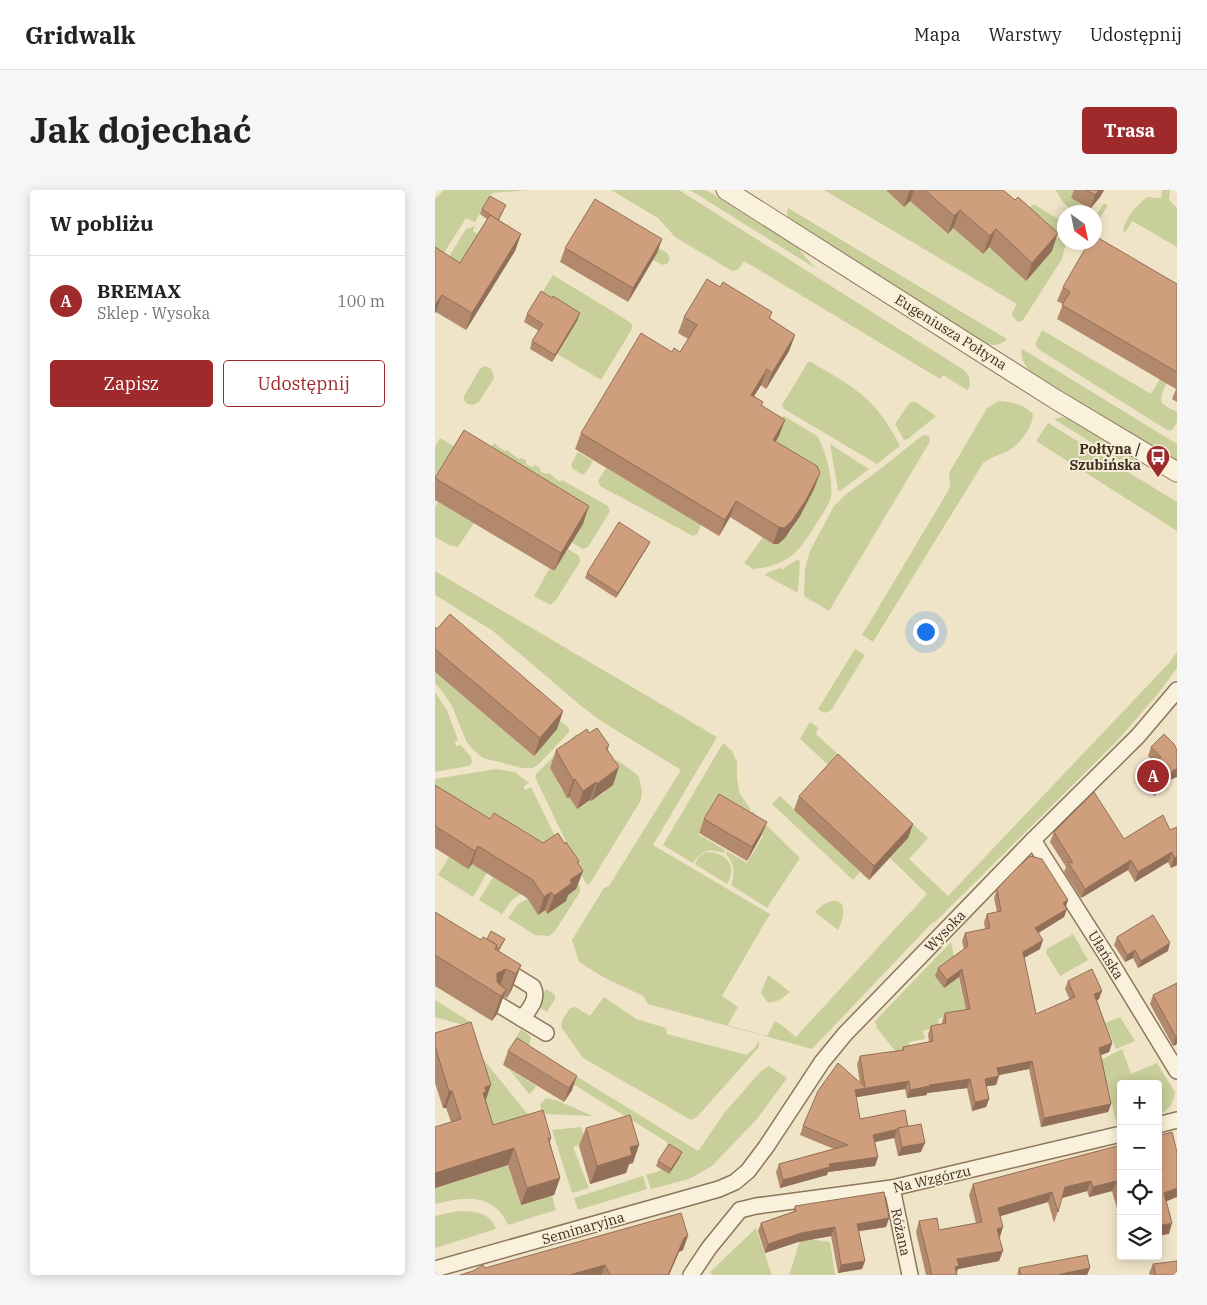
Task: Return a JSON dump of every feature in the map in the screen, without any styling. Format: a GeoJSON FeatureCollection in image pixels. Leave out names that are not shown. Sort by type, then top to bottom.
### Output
{"type":"FeatureCollection","features":[{"type":"Feature","properties":{"kind":"street","name":"Eugeniusza Połtyna"},"geometry":{"type":"LineString","coordinates":[[726,190],[1055,399],[1177,472]]}},
{"type":"Feature","properties":{"kind":"street","name":"Wysoka"},"geometry":{"type":"LineString","coordinates":[[730,1185],[744,1175],[754,1164],[822,1062],[845,1034],[1033,840],[1138,736],[1177,690]]}},
{"type":"Feature","properties":{"kind":"street","name":"Ułańska"},"geometry":{"type":"LineString","coordinates":[[1033,840],[1110,961],[1177,1072]]}},
{"type":"Feature","properties":{"kind":"street"},"geometry":{"type":"LineString","coordinates":[[484,957],[533,987],[535,998],[522,1019]]}},
{"type":"Feature","properties":{"kind":"street"},"geometry":{"type":"LineString","coordinates":[[497,1003],[546,1033]]}},
{"type":"Feature","properties":{"kind":"street"},"geometry":{"type":"LineString","coordinates":[[1162,1124],[1177,1120]]}},
{"type":"Feature","properties":{"kind":"street","name":"Na Wzgórzu"},"geometry":{"type":"LineString","coordinates":[[740,1210],[756,1206],[892,1188],[1117,1135]]}},
{"type":"Feature","properties":{"kind":"street"},"geometry":{"type":"LineString","coordinates":[[691,1275],[709,1248],[740,1210],[730,1185]]}},
{"type":"Feature","properties":{"kind":"street","name":"Seminaryjna"},"geometry":{"type":"LineString","coordinates":[[435,1269],[511,1249],[730,1185]]}},
{"type":"Feature","properties":{"kind":"street","name":"Różana"},"geometry":{"type":"LineString","coordinates":[[892,1188],[911,1275]]}},
{"type":"Feature","properties":{"kind":"green space"},"geometry":{"type":"Polygon","coordinates":[[[444,190],[529,190],[492,193],[475,222],[466,218],[435,267],[435,199],[444,190]]]}},
{"type":"Feature","properties":{"kind":"green space"},"geometry":{"type":"Polygon","coordinates":[[[611,190],[679,190],[964,370],[969,376],[970,386],[967,390],[943,375],[940,379],[744,261],[738,270],[732,271],[675,237],[658,218],[611,190]]]}},
{"type":"Feature","properties":{"kind":"green space"},"geometry":{"type":"Polygon","coordinates":[[[690,190],[706,190],[798,248],[815,268],[690,190]]]}},
{"type":"Feature","properties":{"kind":"green space"},"geometry":{"type":"Polygon","coordinates":[[[824,190],[890,190],[904,207],[910,201],[947,234],[953,228],[983,254],[989,247],[1026,280],[1049,244],[1057,238],[1057,250],[1064,250],[1062,259],[1025,317],[1022,321],[1018,322],[1012,313],[1017,304],[824,190]]]}},
{"type":"Feature","properties":{"kind":"green space"},"geometry":{"type":"Polygon","coordinates":[[[1056,190],[1076,190],[1071,198],[1082,205],[1066,205],[1056,190]]]}},
{"type":"Feature","properties":{"kind":"green space"},"geometry":{"type":"Polygon","coordinates":[[[1162,190],[1170,190],[1169,200],[1177,208],[1177,247],[1132,221],[1125,233],[1123,230],[1129,216],[1139,204],[1147,197],[1161,198],[1162,190]]]}},
{"type":"Feature","properties":{"kind":"green space"},"geometry":{"type":"Polygon","coordinates":[[[1104,203],[1108,205],[1102,214],[1104,203]]]}},
{"type":"Feature","properties":{"kind":"green space"},"geometry":{"type":"Polygon","coordinates":[[[1034,204],[1057,218],[1057,231],[1050,236],[1015,219],[1034,204]]]}},
{"type":"Feature","properties":{"kind":"green space"},"geometry":{"type":"Polygon","coordinates":[[[788,208],[1007,339],[998,344],[987,344],[788,219],[788,208]]]}},
{"type":"Feature","properties":{"kind":"green space"},"geometry":{"type":"Polygon","coordinates":[[[475,226],[473,231],[481,236],[454,279],[440,271],[466,229],[475,226]]]}},
{"type":"Feature","properties":{"kind":"green space"},"geometry":{"type":"Polygon","coordinates":[[[645,240],[667,253],[670,258],[667,264],[663,265],[653,260],[645,240]]]}},
{"type":"Feature","properties":{"kind":"green space"},"geometry":{"type":"Polygon","coordinates":[[[553,275],[632,324],[632,329],[601,380],[539,343],[538,299],[553,275]]]}},
{"type":"Feature","properties":{"kind":"green space"},"geometry":{"type":"Polygon","coordinates":[[[1042,330],[1151,394],[1160,379],[1177,368],[1165,386],[1161,400],[1163,404],[1177,412],[1177,422],[1172,430],[1167,430],[1038,349],[1035,344],[1042,330]]]}},
{"type":"Feature","properties":{"kind":"green space"},"geometry":{"type":"Polygon","coordinates":[[[1022,349],[1177,444],[1177,462],[1030,371],[1023,361],[1022,349]]]}},
{"type":"Feature","properties":{"kind":"green space"},"geometry":{"type":"Polygon","coordinates":[[[808,362],[840,379],[873,405],[900,446],[877,464],[784,409],[782,405],[808,362]]]}},
{"type":"Feature","properties":{"kind":"green space"},"geometry":{"type":"Polygon","coordinates":[[[485,366],[492,370],[494,378],[479,402],[473,405],[467,404],[464,396],[480,369],[485,366]]]}},
{"type":"Feature","properties":{"kind":"green space"},"geometry":{"type":"Polygon","coordinates":[[[999,401],[1017,404],[1033,414],[1027,432],[1012,449],[983,463],[873,642],[862,635],[948,491],[950,486],[949,473],[953,466],[987,408],[999,401]]]}},
{"type":"Feature","properties":{"kind":"green space"},"geometry":{"type":"Polygon","coordinates":[[[910,402],[916,402],[936,416],[908,439],[904,440],[895,424],[910,402]]]}},
{"type":"Feature","properties":{"kind":"green space"},"geometry":{"type":"Polygon","coordinates":[[[784,416],[817,436],[829,467],[830,500],[804,542],[792,556],[775,564],[753,569],[744,563],[763,537],[773,544],[785,538],[792,530],[814,489],[774,444],[780,418],[784,416]]]}},
{"type":"Feature","properties":{"kind":"green space"},"geometry":{"type":"Polygon","coordinates":[[[1062,417],[1070,419],[1143,465],[1138,472],[1054,419],[1062,417]]]}},
{"type":"Feature","properties":{"kind":"green space"},"geometry":{"type":"Polygon","coordinates":[[[1048,423],[1177,502],[1177,531],[1036,441],[1048,423]]]}},
{"type":"Feature","properties":{"kind":"green space"},"geometry":{"type":"Polygon","coordinates":[[[923,435],[929,436],[929,443],[829,611],[807,598],[804,595],[805,569],[810,551],[834,506],[846,494],[923,435]]]}},
{"type":"Feature","properties":{"kind":"green space"},"geometry":{"type":"Polygon","coordinates":[[[440,438],[457,448],[435,485],[435,447],[440,438]]]}},
{"type":"Feature","properties":{"kind":"green space"},"geometry":{"type":"Polygon","coordinates":[[[494,443],[519,459],[526,460],[526,464],[532,467],[535,465],[540,468],[540,471],[546,474],[549,473],[560,482],[562,480],[608,506],[610,511],[588,547],[583,549],[571,542],[482,463],[494,443]]]}},
{"type":"Feature","properties":{"kind":"green space"},"geometry":{"type":"Polygon","coordinates":[[[830,444],[869,469],[840,491],[838,490],[830,444]]]}},
{"type":"Feature","properties":{"kind":"green space"},"geometry":{"type":"Polygon","coordinates":[[[578,452],[593,461],[583,475],[572,468],[571,465],[578,452]]]}},
{"type":"Feature","properties":{"kind":"green space"},"geometry":{"type":"Polygon","coordinates":[[[606,468],[701,525],[697,534],[693,536],[600,486],[598,481],[606,468]]]}},
{"type":"Feature","properties":{"kind":"green space"},"geometry":{"type":"Polygon","coordinates":[[[438,502],[474,523],[458,547],[449,545],[435,537],[435,507],[438,502]]]}},
{"type":"Feature","properties":{"kind":"green space"},"geometry":{"type":"Polygon","coordinates":[[[568,549],[579,556],[580,562],[556,600],[550,605],[534,596],[549,569],[554,571],[568,549]]]}},
{"type":"Feature","properties":{"kind":"green space"},"geometry":{"type":"Polygon","coordinates":[[[797,560],[800,562],[798,591],[796,592],[765,575],[780,568],[783,570],[797,560]]]}},
{"type":"Feature","properties":{"kind":"green space"},"geometry":{"type":"Polygon","coordinates":[[[435,571],[717,737],[653,845],[770,914],[722,996],[738,1007],[728,1025],[767,1036],[775,1021],[796,1037],[927,894],[890,858],[908,838],[800,739],[809,723],[818,728],[816,734],[928,838],[909,859],[948,896],[1169,663],[1177,652],[1177,668],[1157,695],[1116,742],[933,922],[812,1049],[648,1004],[643,996],[605,978],[579,962],[572,940],[604,888],[609,886],[681,770],[601,721],[493,631],[435,595],[435,571]]]}},
{"type":"Feature","properties":{"kind":"green space"},"geometry":{"type":"Polygon","coordinates":[[[855,649],[865,655],[832,709],[824,713],[818,709],[855,649]]]}},
{"type":"Feature","properties":{"kind":"green space"},"geometry":{"type":"Polygon","coordinates":[[[435,672],[534,756],[556,729],[545,709],[569,728],[569,732],[533,768],[522,768],[483,758],[466,741],[452,706],[435,683],[435,672]]]}},
{"type":"Feature","properties":{"kind":"green space"},"geometry":{"type":"Polygon","coordinates":[[[435,692],[447,710],[458,740],[455,742],[456,746],[461,745],[471,757],[472,763],[469,766],[435,772],[435,692]]]}},
{"type":"Feature","properties":{"kind":"green space"},"geometry":{"type":"Polygon","coordinates":[[[576,734],[611,757],[557,783],[577,809],[605,792],[602,770],[617,760],[639,777],[642,792],[641,800],[589,885],[585,882],[569,849],[569,844],[567,844],[535,777],[576,734]]]}},
{"type":"Feature","properties":{"kind":"green space"},"geometry":{"type":"Polygon","coordinates":[[[723,743],[732,751],[737,762],[739,792],[751,810],[743,824],[713,808],[698,834],[725,850],[724,853],[706,851],[693,863],[663,845],[723,743]]]}},
{"type":"Feature","properties":{"kind":"green space"},"geometry":{"type":"Polygon","coordinates":[[[496,769],[515,772],[529,783],[523,787],[526,790],[531,787],[580,887],[580,892],[555,931],[549,936],[535,935],[508,918],[518,904],[527,899],[538,914],[545,910],[547,914],[565,901],[435,807],[435,779],[496,769]]]}},
{"type":"Feature","properties":{"kind":"green space"},"geometry":{"type":"Polygon","coordinates":[[[780,796],[860,872],[853,880],[772,804],[780,796]]]}},
{"type":"Feature","properties":{"kind":"green space"},"geometry":{"type":"Polygon","coordinates":[[[752,811],[800,858],[767,908],[731,885],[733,869],[726,854],[727,851],[747,863],[763,836],[744,825],[752,811]]]}},
{"type":"Feature","properties":{"kind":"green space"},"geometry":{"type":"Polygon","coordinates":[[[706,852],[719,854],[728,861],[731,871],[727,884],[695,864],[699,856],[706,852]]]}},
{"type":"Feature","properties":{"kind":"green space"},"geometry":{"type":"Polygon","coordinates":[[[449,857],[468,869],[472,864],[487,873],[473,897],[438,875],[449,857]]]}},
{"type":"Feature","properties":{"kind":"green space"},"geometry":{"type":"Polygon","coordinates":[[[493,877],[525,891],[512,900],[502,914],[479,900],[493,877]]]}},
{"type":"Feature","properties":{"kind":"green space"},"geometry":{"type":"Polygon","coordinates":[[[831,901],[837,901],[842,904],[843,908],[842,920],[838,930],[815,912],[831,901]]]}},
{"type":"Feature","properties":{"kind":"green space"},"geometry":{"type":"Polygon","coordinates":[[[1073,934],[1088,960],[1060,976],[1046,953],[1047,949],[1073,934]]]}},
{"type":"Feature","properties":{"kind":"green space"},"geometry":{"type":"Polygon","coordinates":[[[951,942],[966,1012],[938,1019],[939,1026],[923,1031],[925,1039],[909,1042],[909,1049],[896,1052],[874,1022],[951,942]]]}},
{"type":"Feature","properties":{"kind":"green space"},"geometry":{"type":"Polygon","coordinates":[[[768,975],[790,992],[777,1001],[767,1002],[761,993],[768,975]]]}},
{"type":"Feature","properties":{"kind":"green space"},"geometry":{"type":"Polygon","coordinates":[[[546,989],[555,995],[555,999],[547,1012],[536,1005],[546,989]]]}},
{"type":"Feature","properties":{"kind":"green space"},"geometry":{"type":"Polygon","coordinates":[[[604,997],[636,1019],[666,1028],[667,1034],[747,1055],[756,1046],[758,1040],[759,1047],[697,1117],[691,1120],[583,1058],[561,1027],[563,1019],[570,1008],[576,1007],[590,1016],[604,997]]]}},
{"type":"Feature","properties":{"kind":"green space"},"geometry":{"type":"Polygon","coordinates":[[[435,1000],[472,1023],[460,1024],[435,1017],[435,1000]]]}},
{"type":"Feature","properties":{"kind":"green space"},"geometry":{"type":"Polygon","coordinates":[[[1120,1017],[1135,1041],[1116,1049],[1105,1023],[1120,1017]]]}},
{"type":"Feature","properties":{"kind":"green space"},"geometry":{"type":"Polygon","coordinates":[[[521,1029],[531,1037],[529,1047],[698,1151],[725,1112],[762,1070],[769,1066],[787,1078],[757,1119],[712,1166],[689,1179],[651,1189],[646,1175],[662,1169],[669,1174],[667,1142],[511,1046],[521,1029]]]}},
{"type":"Feature","properties":{"kind":"green space"},"geometry":{"type":"Polygon","coordinates":[[[466,1038],[535,1123],[487,1142],[466,1038]]]}},
{"type":"Feature","properties":{"kind":"green space"},"geometry":{"type":"Polygon","coordinates":[[[1122,1049],[1131,1074],[1157,1063],[1175,1092],[1170,1106],[1162,1112],[1162,1080],[1117,1080],[1117,1125],[1101,1060],[1122,1049]]]}},
{"type":"Feature","properties":{"kind":"green space"},"geometry":{"type":"Polygon","coordinates":[[[509,1069],[536,1086],[532,1092],[529,1094],[509,1069]]]}},
{"type":"Feature","properties":{"kind":"green space"},"geometry":{"type":"Polygon","coordinates":[[[546,1098],[556,1100],[593,1116],[546,1114],[542,1112],[540,1105],[546,1098]]]}},
{"type":"Feature","properties":{"kind":"green space"},"geometry":{"type":"Polygon","coordinates":[[[581,1127],[587,1143],[573,1147],[589,1188],[572,1193],[552,1130],[581,1127]]]}},
{"type":"Feature","properties":{"kind":"green space"},"geometry":{"type":"Polygon","coordinates":[[[508,1165],[521,1205],[552,1196],[556,1210],[508,1225],[502,1214],[486,1202],[467,1199],[435,1204],[435,1188],[508,1165]]]}},
{"type":"Feature","properties":{"kind":"green space"},"geometry":{"type":"Polygon","coordinates":[[[643,1176],[647,1189],[578,1210],[574,1198],[643,1176]]]}},
{"type":"Feature","properties":{"kind":"green space"},"geometry":{"type":"Polygon","coordinates":[[[458,1211],[470,1211],[486,1216],[496,1229],[435,1248],[435,1216],[458,1211]]]}},
{"type":"Feature","properties":{"kind":"green space"},"geometry":{"type":"Polygon","coordinates":[[[756,1228],[772,1275],[713,1275],[710,1272],[756,1228]]]}},
{"type":"Feature","properties":{"kind":"green space"},"geometry":{"type":"Polygon","coordinates":[[[801,1238],[830,1242],[835,1274],[838,1275],[789,1275],[801,1238]]]}},
{"type":"Feature","properties":{"kind":"building"},"geometry":{"type":"Polygon","coordinates":[[[925,190],[1003,190],[1015,200],[1018,197],[1057,234],[1032,263],[996,229],[990,236],[960,210],[954,216],[925,190]]]}},
{"type":"Feature","properties":{"kind":"building"},"geometry":{"type":"Polygon","coordinates":[[[1086,190],[1099,190],[1095,195],[1086,190]]]}},
{"type":"Feature","properties":{"kind":"building"},"geometry":{"type":"Polygon","coordinates":[[[490,196],[506,205],[498,220],[482,209],[490,196]]]}},
{"type":"Feature","properties":{"kind":"building"},"geometry":{"type":"Polygon","coordinates":[[[595,199],[662,239],[633,288],[565,248],[595,199]]]}},
{"type":"Feature","properties":{"kind":"building"},"geometry":{"type":"Polygon","coordinates":[[[490,215],[521,234],[472,313],[442,295],[435,305],[435,247],[460,263],[490,215]]]}},
{"type":"Feature","properties":{"kind":"building"},"geometry":{"type":"Polygon","coordinates":[[[1102,240],[1177,284],[1177,372],[1062,305],[1070,292],[1063,287],[1084,250],[1102,250],[1102,240]]]}},
{"type":"Feature","properties":{"kind":"building"},"geometry":{"type":"Polygon","coordinates":[[[707,279],[720,287],[723,282],[772,312],[769,318],[795,335],[772,373],[767,369],[751,395],[763,402],[761,405],[785,420],[773,440],[817,466],[820,473],[806,500],[791,522],[784,528],[779,527],[736,501],[725,520],[581,433],[641,333],[672,352],[674,348],[680,352],[697,325],[684,317],[707,279]]]}},
{"type":"Feature","properties":{"kind":"building"},"geometry":{"type":"Polygon","coordinates":[[[541,291],[552,298],[553,296],[580,313],[555,355],[532,341],[543,324],[527,314],[541,291]]]}},
{"type":"Feature","properties":{"kind":"building"},"geometry":{"type":"Polygon","coordinates":[[[464,430],[589,506],[561,553],[435,478],[464,430]]]}},
{"type":"Feature","properties":{"kind":"building"},"geometry":{"type":"Polygon","coordinates":[[[619,522],[650,542],[618,593],[587,573],[619,522]]]}},
{"type":"Feature","properties":{"kind":"building"},"geometry":{"type":"Polygon","coordinates":[[[450,614],[563,711],[540,738],[435,649],[435,627],[437,629],[450,614]]]}},
{"type":"Feature","properties":{"kind":"building"},"geometry":{"type":"Polygon","coordinates":[[[597,728],[609,745],[606,748],[619,767],[597,784],[596,782],[583,791],[575,779],[573,780],[556,750],[587,729],[589,733],[597,728]]]}},
{"type":"Feature","properties":{"kind":"building"},"geometry":{"type":"Polygon","coordinates":[[[1164,734],[1177,750],[1177,769],[1157,786],[1150,769],[1161,757],[1151,747],[1164,734]]]}},
{"type":"Feature","properties":{"kind":"building"},"geometry":{"type":"Polygon","coordinates":[[[838,754],[913,824],[874,866],[799,796],[838,754]]]}},
{"type":"Feature","properties":{"kind":"building"},"geometry":{"type":"Polygon","coordinates":[[[435,785],[490,819],[494,813],[543,843],[558,833],[579,861],[577,862],[583,871],[570,880],[572,883],[554,896],[551,892],[544,897],[533,880],[478,846],[475,851],[435,826],[435,785]]]}},
{"type":"Feature","properties":{"kind":"building"},"geometry":{"type":"Polygon","coordinates":[[[1094,792],[1124,839],[1163,815],[1170,830],[1177,827],[1177,857],[1174,858],[1172,852],[1138,872],[1131,860],[1085,889],[1068,862],[1073,863],[1054,832],[1094,792]]]}},
{"type":"Feature","properties":{"kind":"building"},"geometry":{"type":"Polygon","coordinates":[[[719,794],[767,822],[752,847],[704,819],[719,794]]]}},
{"type":"Feature","properties":{"kind":"building"},"geometry":{"type":"Polygon","coordinates":[[[1030,856],[1042,859],[1068,900],[1063,903],[1067,909],[1035,928],[1043,940],[1023,952],[1036,1014],[1075,997],[1068,981],[1092,969],[1102,991],[1094,994],[1112,1043],[1099,1048],[1111,1104],[1044,1118],[1032,1061],[997,1068],[999,1076],[985,1079],[989,1099],[975,1102],[970,1079],[910,1090],[909,1081],[855,1090],[860,1119],[905,1110],[908,1127],[873,1135],[878,1157],[829,1164],[830,1167],[783,1180],[779,1164],[848,1145],[803,1126],[818,1091],[838,1063],[865,1087],[860,1056],[904,1050],[903,1047],[933,1041],[931,1026],[946,1023],[945,1013],[970,1009],[962,969],[947,980],[938,968],[968,946],[965,933],[990,928],[987,914],[1001,911],[997,889],[1030,856]]]}},
{"type":"Feature","properties":{"kind":"building"},"geometry":{"type":"Polygon","coordinates":[[[435,912],[481,940],[483,937],[497,945],[495,949],[521,965],[516,974],[506,969],[497,973],[497,982],[506,990],[501,996],[435,955],[435,912]]]}},
{"type":"Feature","properties":{"kind":"building"},"geometry":{"type":"Polygon","coordinates":[[[1153,915],[1170,943],[1141,961],[1135,950],[1127,955],[1117,937],[1153,915]]]}},
{"type":"Feature","properties":{"kind":"building"},"geometry":{"type":"Polygon","coordinates":[[[491,931],[505,939],[499,949],[496,947],[497,945],[487,939],[491,931]]]}},
{"type":"Feature","properties":{"kind":"building"},"geometry":{"type":"Polygon","coordinates":[[[1177,983],[1177,1037],[1176,1037],[1153,995],[1177,983]]]}},
{"type":"Feature","properties":{"kind":"building"},"geometry":{"type":"Polygon","coordinates":[[[471,1022],[491,1085],[485,1087],[486,1092],[483,1093],[493,1125],[543,1110],[551,1138],[548,1138],[560,1178],[527,1188],[514,1148],[435,1173],[435,1127],[461,1119],[452,1091],[449,1091],[435,1046],[435,1033],[471,1022]]]}},
{"type":"Feature","properties":{"kind":"building"},"geometry":{"type":"Polygon","coordinates":[[[517,1038],[577,1076],[569,1088],[508,1051],[517,1038]]]}},
{"type":"Feature","properties":{"kind":"building"},"geometry":{"type":"Polygon","coordinates":[[[630,1115],[639,1145],[630,1147],[632,1155],[597,1166],[586,1128],[630,1115]]]}},
{"type":"Feature","properties":{"kind":"building"},"geometry":{"type":"Polygon","coordinates":[[[921,1124],[925,1143],[902,1147],[898,1128],[921,1124]]]}},
{"type":"Feature","properties":{"kind":"building"},"geometry":{"type":"Polygon","coordinates":[[[1172,1132],[1177,1152],[1177,1188],[1164,1193],[1172,1223],[1162,1225],[1162,1170],[1162,1135],[1172,1132]]]}},
{"type":"Feature","properties":{"kind":"building"},"geometry":{"type":"Polygon","coordinates":[[[669,1144],[682,1152],[671,1169],[658,1161],[669,1144]]]}},
{"type":"Feature","properties":{"kind":"building"},"geometry":{"type":"Polygon","coordinates":[[[1117,1146],[1117,1185],[1116,1181],[1093,1187],[1091,1181],[1065,1187],[1058,1212],[1052,1192],[998,1208],[1003,1227],[997,1229],[1003,1251],[957,1259],[959,1266],[955,1267],[957,1275],[932,1275],[919,1221],[937,1218],[939,1230],[982,1222],[973,1184],[1117,1146]]]}},
{"type":"Feature","properties":{"kind":"building"},"geometry":{"type":"Polygon","coordinates":[[[884,1192],[889,1218],[857,1224],[865,1261],[841,1265],[835,1227],[801,1233],[768,1244],[761,1223],[796,1211],[795,1206],[884,1192]]]}},
{"type":"Feature","properties":{"kind":"building"},"geometry":{"type":"Polygon","coordinates":[[[681,1213],[688,1236],[684,1238],[668,1275],[610,1275],[605,1265],[569,1275],[460,1275],[473,1271],[483,1265],[485,1268],[681,1213]]]}},
{"type":"Feature","properties":{"kind":"building"},"geometry":{"type":"Polygon","coordinates":[[[1087,1255],[1090,1268],[1057,1275],[1021,1275],[1019,1268],[1087,1255]]]}},
{"type":"Feature","properties":{"kind":"building"},"geometry":{"type":"Polygon","coordinates":[[[1177,1261],[1177,1275],[1156,1275],[1153,1264],[1177,1261]]]}},
{"type":"Feature","properties":{"kind":"place","name":"Połtyna / Szubińska"},"geometry":{"type":"Point","coordinates":[1158,478]}},
{"type":"Feature","properties":{"kind":"place","name":"BREMAX"},"geometry":{"type":"Point","coordinates":[1153,776]}}]}
